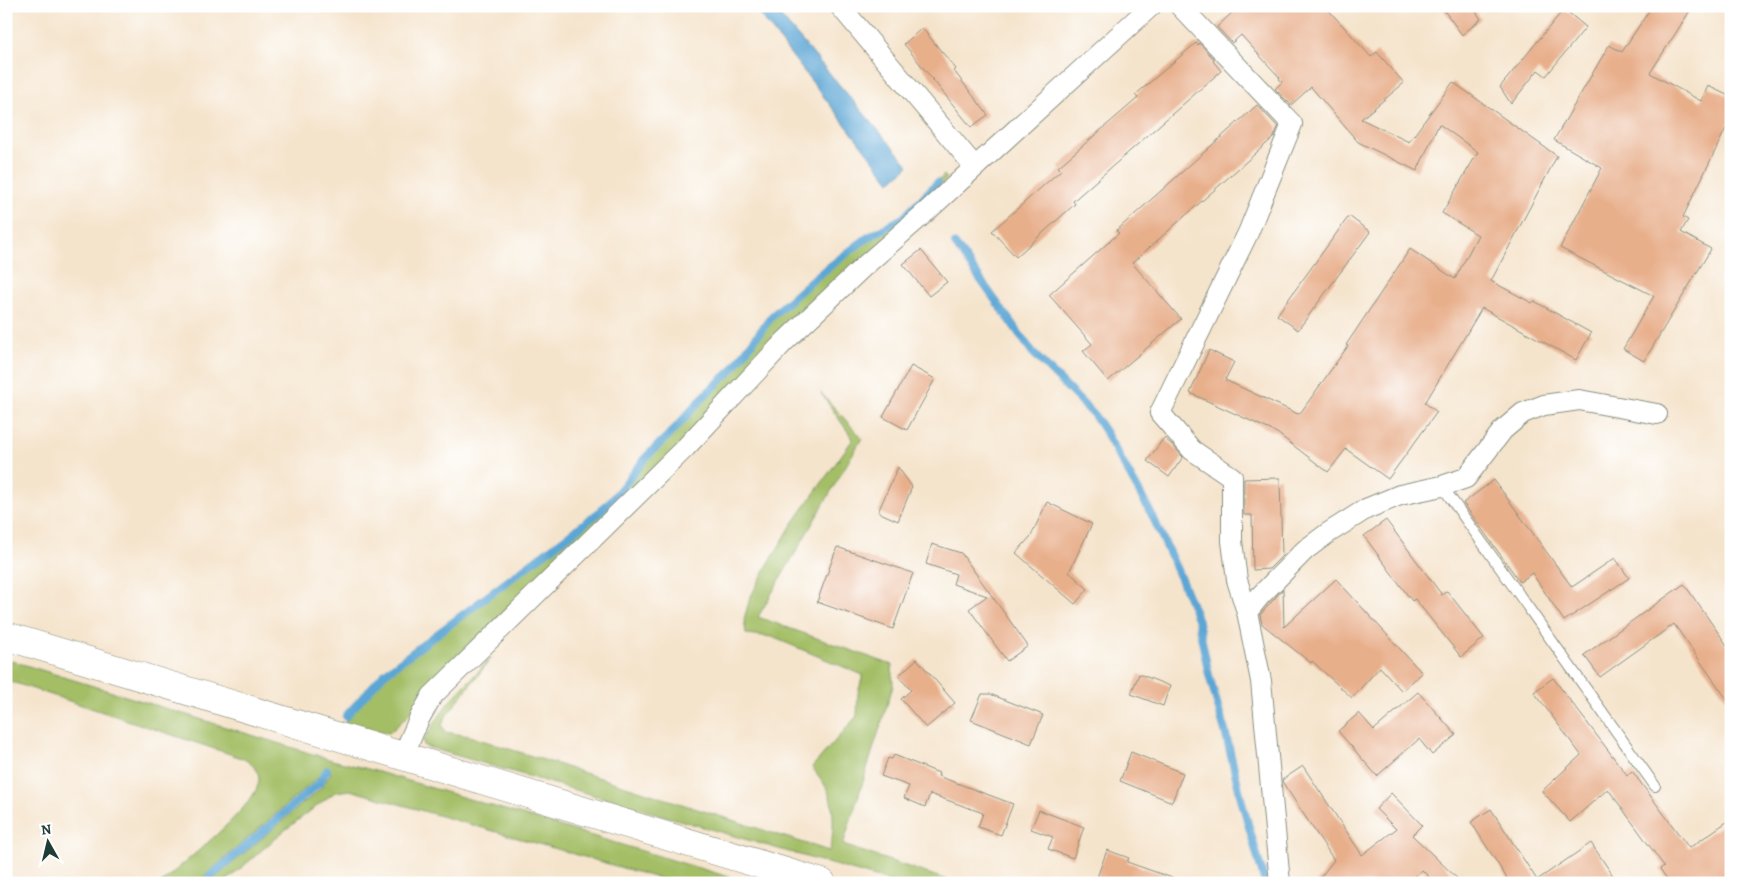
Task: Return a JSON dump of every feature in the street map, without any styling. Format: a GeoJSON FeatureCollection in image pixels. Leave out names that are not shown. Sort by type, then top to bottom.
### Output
{"type":"FeatureCollection","features":[{"type":"Feature","properties":{"kind":"main road"},"geometry":{"type":"LineString","coordinates":[[6,636],[822,883]]}},
{"type":"Feature","properties":{"kind":"street"},"geometry":{"type":"LineString","coordinates":[[840,6],[975,167]]}},
{"type":"Feature","properties":{"kind":"street"},"geometry":{"type":"LineString","coordinates":[[402,756],[432,696],[686,446],[784,342],[862,268],[1151,6]]}},
{"type":"Feature","properties":{"kind":"street"},"geometry":{"type":"LineString","coordinates":[[1180,6],[1292,124],[1248,233],[1160,412],[1192,450],[1232,477],[1232,541],[1237,580],[1247,612],[1261,680],[1280,883]]}},
{"type":"Feature","properties":{"kind":"street"},"geometry":{"type":"LineString","coordinates":[[1247,612],[1305,550],[1366,509],[1400,495],[1442,486],[1466,478],[1503,430],[1523,412],[1544,405],[1579,400],[1657,414]]}},
{"type":"Feature","properties":{"kind":"lane"},"geometry":{"type":"LineString","coordinates":[[1442,486],[1655,786]]}},
{"type":"Feature","properties":{"kind":"green space"},"geometry":{"type":"Polygon","coordinates":[[[944,175],[947,179],[496,630],[394,729],[389,733],[345,724],[347,717],[376,684],[399,664],[598,515],[612,502],[650,457],[732,372],[774,318],[818,279],[868,240],[904,219],[938,184],[944,175]]]}},
{"type":"Feature","properties":{"kind":"green space"},"geometry":{"type":"Polygon","coordinates":[[[821,393],[862,438],[758,617],[892,665],[893,686],[843,845],[956,883],[896,883],[424,746],[423,740],[448,703],[492,657],[446,716],[442,725],[445,732],[469,736],[829,851],[833,827],[831,802],[826,787],[812,767],[857,716],[858,693],[863,675],[772,637],[746,634],[744,619],[750,598],[793,523],[853,439],[821,393]]]}},
{"type":"Feature","properties":{"kind":"green space"},"geometry":{"type":"Polygon","coordinates":[[[6,659],[332,760],[372,770],[749,883],[675,883],[350,790],[335,792],[285,830],[224,883],[209,883],[321,788],[331,773],[329,768],[196,883],[161,883],[230,822],[253,796],[259,780],[255,768],[242,758],[6,680],[6,659]]]}},
{"type":"Feature","properties":{"kind":"water"},"geometry":{"type":"Polygon","coordinates":[[[753,6],[772,6],[909,166],[890,182],[753,6]]]}},
{"type":"Feature","properties":{"kind":"building"},"geometry":{"type":"Polygon","coordinates":[[[1239,6],[1325,6],[1371,57],[1377,52],[1404,83],[1361,119],[1409,142],[1453,82],[1557,156],[1491,281],[1532,303],[1534,301],[1591,333],[1576,360],[1482,308],[1425,403],[1437,412],[1388,479],[1346,449],[1328,472],[1277,433],[1190,393],[1209,350],[1234,362],[1225,380],[1298,414],[1301,412],[1348,346],[1346,345],[1410,249],[1455,279],[1478,235],[1442,213],[1478,152],[1439,124],[1417,171],[1358,142],[1311,87],[1291,105],[1275,89],[1282,82],[1280,78],[1241,35],[1232,43],[1217,27],[1239,6]]]}},
{"type":"Feature","properties":{"kind":"building"},"geometry":{"type":"Polygon","coordinates":[[[1441,6],[1472,6],[1481,19],[1462,35],[1441,6]]]}},
{"type":"Feature","properties":{"kind":"building"},"geometry":{"type":"Polygon","coordinates":[[[1652,6],[1693,6],[1650,73],[1701,101],[1708,86],[1731,97],[1731,118],[1683,217],[1688,220],[1681,232],[1711,249],[1644,361],[1623,349],[1654,296],[1560,248],[1602,168],[1554,140],[1609,45],[1622,52],[1652,6]]]}},
{"type":"Feature","properties":{"kind":"building"},"geometry":{"type":"Polygon","coordinates":[[[1564,9],[1586,27],[1546,76],[1538,70],[1511,104],[1500,87],[1564,9]]]}},
{"type":"Feature","properties":{"kind":"building"},"geometry":{"type":"Polygon","coordinates":[[[922,28],[956,69],[954,71],[988,115],[971,127],[904,44],[922,28]]]}},
{"type":"Feature","properties":{"kind":"building"},"geometry":{"type":"Polygon","coordinates":[[[1196,43],[1198,45],[1199,43],[1214,59],[1213,61],[1221,71],[1073,201],[1075,204],[1016,257],[992,231],[1061,170],[1058,167],[1138,98],[1135,95],[1196,43]]]}},
{"type":"Feature","properties":{"kind":"building"},"geometry":{"type":"Polygon","coordinates":[[[1257,105],[1278,127],[1274,137],[1132,263],[1181,319],[1108,381],[1083,351],[1092,344],[1049,295],[1119,233],[1116,231],[1257,105]]]}},
{"type":"Feature","properties":{"kind":"building"},"geometry":{"type":"Polygon","coordinates":[[[1349,216],[1370,232],[1298,330],[1277,315],[1349,216]]]}},
{"type":"Feature","properties":{"kind":"building"},"geometry":{"type":"Polygon","coordinates":[[[921,250],[947,282],[929,296],[903,264],[921,250]]]}},
{"type":"Feature","properties":{"kind":"building"},"geometry":{"type":"Polygon","coordinates":[[[911,366],[935,379],[907,430],[883,417],[911,366]]]}},
{"type":"Feature","properties":{"kind":"building"},"geometry":{"type":"Polygon","coordinates":[[[1164,438],[1183,457],[1169,477],[1147,461],[1164,438]]]}},
{"type":"Feature","properties":{"kind":"building"},"geometry":{"type":"Polygon","coordinates":[[[898,467],[912,487],[898,521],[878,512],[898,467]]]}},
{"type":"Feature","properties":{"kind":"building"},"geometry":{"type":"Polygon","coordinates":[[[1280,478],[1282,556],[1269,569],[1253,570],[1252,515],[1244,515],[1244,479],[1280,478]]]}},
{"type":"Feature","properties":{"kind":"building"},"geometry":{"type":"Polygon","coordinates":[[[1494,480],[1572,587],[1615,558],[1629,578],[1564,621],[1532,573],[1520,582],[1463,503],[1494,480]]]}},
{"type":"Feature","properties":{"kind":"building"},"geometry":{"type":"Polygon","coordinates":[[[1047,502],[1092,524],[1069,572],[1088,589],[1075,604],[1016,553],[1031,536],[1047,502]]]}},
{"type":"Feature","properties":{"kind":"building"},"geometry":{"type":"Polygon","coordinates":[[[1386,520],[1442,595],[1447,591],[1484,638],[1461,657],[1415,599],[1412,601],[1364,536],[1386,520]]]}},
{"type":"Feature","properties":{"kind":"building"},"geometry":{"type":"Polygon","coordinates":[[[932,544],[961,553],[1028,646],[1007,661],[969,609],[987,596],[953,584],[956,574],[926,564],[932,544]]]}},
{"type":"Feature","properties":{"kind":"building"},"geometry":{"type":"Polygon","coordinates":[[[837,547],[913,573],[893,629],[817,602],[837,547]]]}},
{"type":"Feature","properties":{"kind":"building"},"geometry":{"type":"Polygon","coordinates":[[[1336,579],[1422,673],[1402,691],[1380,667],[1352,698],[1312,661],[1311,663],[1262,624],[1260,615],[1283,589],[1284,627],[1336,579]]]}},
{"type":"Feature","properties":{"kind":"building"},"geometry":{"type":"Polygon","coordinates":[[[1684,584],[1731,651],[1731,705],[1674,624],[1600,677],[1584,655],[1684,584]]]}},
{"type":"Feature","properties":{"kind":"building"},"geometry":{"type":"Polygon","coordinates":[[[917,659],[955,703],[926,728],[901,699],[911,690],[898,676],[917,659]]]}},
{"type":"Feature","properties":{"kind":"building"},"geometry":{"type":"Polygon","coordinates":[[[1139,674],[1170,686],[1163,706],[1131,694],[1139,674]]]}},
{"type":"Feature","properties":{"kind":"building"},"geometry":{"type":"Polygon","coordinates":[[[1553,678],[1627,775],[1632,771],[1689,848],[1731,819],[1731,883],[1670,883],[1660,869],[1664,866],[1608,789],[1570,822],[1542,791],[1581,755],[1534,692],[1553,678]]]}},
{"type":"Feature","properties":{"kind":"building"},"geometry":{"type":"Polygon","coordinates":[[[1418,692],[1456,735],[1432,755],[1419,739],[1377,776],[1338,731],[1359,713],[1374,730],[1418,692]]]}},
{"type":"Feature","properties":{"kind":"building"},"geometry":{"type":"Polygon","coordinates":[[[982,694],[990,694],[1043,715],[1031,744],[971,720],[982,694]]]}},
{"type":"Feature","properties":{"kind":"building"},"geometry":{"type":"Polygon","coordinates":[[[1131,752],[1183,773],[1172,802],[1120,781],[1131,752]]]}},
{"type":"Feature","properties":{"kind":"building"},"geometry":{"type":"Polygon","coordinates":[[[894,755],[939,773],[938,776],[1013,804],[1001,835],[978,827],[983,813],[930,794],[925,807],[904,798],[909,786],[881,776],[888,758],[892,759],[894,755]]]}},
{"type":"Feature","properties":{"kind":"building"},"geometry":{"type":"Polygon","coordinates":[[[1303,766],[1362,855],[1396,829],[1376,809],[1391,793],[1422,825],[1412,835],[1462,883],[1435,883],[1422,870],[1406,883],[1316,883],[1334,860],[1282,780],[1303,766]]]}},
{"type":"Feature","properties":{"kind":"building"},"geometry":{"type":"Polygon","coordinates":[[[1491,809],[1537,880],[1591,843],[1618,883],[1510,883],[1471,822],[1491,809]]]}},
{"type":"Feature","properties":{"kind":"building"},"geometry":{"type":"Polygon","coordinates":[[[1039,810],[1084,827],[1073,858],[1048,849],[1053,837],[1031,829],[1039,810]]]}},
{"type":"Feature","properties":{"kind":"building"},"geometry":{"type":"Polygon","coordinates":[[[1107,850],[1129,858],[1127,862],[1178,880],[1177,883],[1095,883],[1107,850]]]}},
{"type":"Feature","properties":{"kind":"waterway"},"geometry":{"type":"LineString","coordinates":[[346,716],[384,674],[597,514],[611,501],[648,455],[672,432],[706,394],[731,371],[772,316],[816,277],[867,238],[903,218],[937,183]]}},
{"type":"Feature","properties":{"kind":"waterway"},"geometry":{"type":"LineString","coordinates":[[955,244],[1033,353],[1094,415],[1152,515],[1198,621],[1209,675],[1265,883]]}},
{"type":"Feature","properties":{"kind":"waterway"},"geometry":{"type":"LineString","coordinates":[[203,883],[319,783],[327,770]]}}]}
